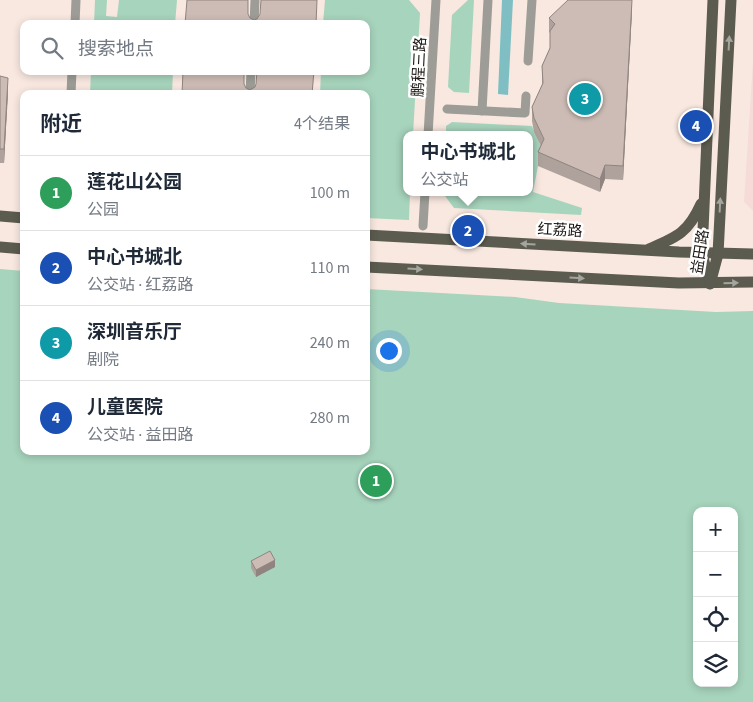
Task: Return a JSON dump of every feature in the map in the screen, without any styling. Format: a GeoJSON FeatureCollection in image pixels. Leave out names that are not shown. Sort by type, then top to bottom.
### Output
{"type":"FeatureCollection","features":[{"type":"Feature","properties":{"kind":"main road","name":"益田路"},"geometry":{"type":"LineString","coordinates":[[710,284],[702,253],[713,0]]}},
{"type":"Feature","properties":{"kind":"main road","name":"益田路"},"geometry":{"type":"LineString","coordinates":[[710,284],[718,254],[731,0]]}},
{"type":"Feature","properties":{"kind":"main road"},"geometry":{"type":"LineString","coordinates":[[647,250],[684,232],[693,221],[703,200]]}},
{"type":"Feature","properties":{"kind":"main road"},"geometry":{"type":"LineString","coordinates":[[0,216],[20,218]]}},
{"type":"Feature","properties":{"kind":"main road","name":"红荔路"},"geometry":{"type":"LineString","coordinates":[[370,236],[718,254],[753,254]]}},
{"type":"Feature","properties":{"kind":"main road"},"geometry":{"type":"LineString","coordinates":[[0,247],[20,248]]}},
{"type":"Feature","properties":{"kind":"main road"},"geometry":{"type":"LineString","coordinates":[[370,267],[710,284],[753,282]]}},
{"type":"Feature","properties":{"kind":"street"},"geometry":{"type":"LineString","coordinates":[[75,20],[76,0]]}},
{"type":"Feature","properties":{"kind":"street"},"geometry":{"type":"LineString","coordinates":[[254,20],[255,0]]}},
{"type":"Feature","properties":{"kind":"street","name":"鹏程三路"},"geometry":{"type":"LineString","coordinates":[[428,131],[436,0]]}},
{"type":"Feature","properties":{"kind":"street"},"geometry":{"type":"LineString","coordinates":[[482,111],[488,0]]}},
{"type":"Feature","properties":{"kind":"street"},"geometry":{"type":"LineString","coordinates":[[528,62],[532,0]]}},
{"type":"Feature","properties":{"kind":"street"},"geometry":{"type":"LineString","coordinates":[[71,90],[72,75]]}},
{"type":"Feature","properties":{"kind":"street"},"geometry":{"type":"LineString","coordinates":[[250,90],[251,75]]}},
{"type":"Feature","properties":{"kind":"street"},"geometry":{"type":"LineString","coordinates":[[447,109],[525,113],[526,96]]}},
{"type":"Feature","properties":{"kind":"street"},"geometry":{"type":"LineString","coordinates":[[423,226],[425,196]]}},
{"type":"Feature","properties":{"kind":"shaded area"},"geometry":{"type":"Polygon","coordinates":[[[753,62],[753,211],[744,202],[753,62]]]}},
{"type":"Feature","properties":{"kind":"green space"},"geometry":{"type":"Polygon","coordinates":[[[95,0],[107,0],[106,16],[117,17],[119,0],[177,0],[175,20],[94,20],[95,0]]]}},
{"type":"Feature","properties":{"kind":"green space"},"geometry":{"type":"Polygon","coordinates":[[[325,0],[409,0],[420,13],[413,131],[403,131],[403,196],[410,196],[409,220],[370,218],[370,90],[320,90],[321,75],[370,75],[370,20],[323,20],[325,0]]]}},
{"type":"Feature","properties":{"kind":"green space"},"geometry":{"type":"Polygon","coordinates":[[[468,0],[474,0],[469,93],[454,92],[448,87],[452,15],[468,0]]]}},
{"type":"Feature","properties":{"kind":"green space"},"geometry":{"type":"Polygon","coordinates":[[[91,75],[173,75],[172,90],[90,90],[91,75]]]}},
{"type":"Feature","properties":{"kind":"green space"},"geometry":{"type":"Polygon","coordinates":[[[452,122],[532,126],[544,153],[538,166],[533,192],[533,131],[446,131],[446,126],[452,122]]]}},
{"type":"Feature","properties":{"kind":"green space"},"geometry":{"type":"Polygon","coordinates":[[[533,192],[582,208],[581,215],[454,208],[445,196],[533,196],[533,192]]]}},
{"type":"Feature","properties":{"kind":"green space"},"geometry":{"type":"Polygon","coordinates":[[[0,269],[20,271],[20,455],[370,455],[370,289],[515,297],[559,303],[716,312],[753,311],[753,702],[0,702],[0,269]]]}},
{"type":"Feature","properties":{"kind":"water"},"geometry":{"type":"Polygon","coordinates":[[[502,0],[513,0],[508,95],[498,94],[502,0]]]}},
{"type":"Feature","properties":{"kind":"building"},"geometry":{"type":"Polygon","coordinates":[[[187,0],[248,0],[248,14],[254,20],[185,20],[187,0]]]}},
{"type":"Feature","properties":{"kind":"building"},"geometry":{"type":"Polygon","coordinates":[[[261,0],[317,0],[316,20],[254,20],[260,14],[261,0]]]}},
{"type":"Feature","properties":{"kind":"building"},"geometry":{"type":"Polygon","coordinates":[[[568,0],[632,0],[623,166],[605,165],[600,179],[538,152],[544,139],[534,118],[532,107],[543,83],[542,66],[550,48],[550,31],[555,24],[549,18],[568,0]]]}},
{"type":"Feature","properties":{"kind":"building"},"geometry":{"type":"Polygon","coordinates":[[[183,75],[244,75],[244,84],[250,90],[182,90],[183,75]]]}},
{"type":"Feature","properties":{"kind":"building"},"geometry":{"type":"Polygon","coordinates":[[[257,75],[314,75],[312,90],[250,90],[255,87],[257,75]]]}},
{"type":"Feature","properties":{"kind":"building"},"geometry":{"type":"Polygon","coordinates":[[[0,76],[8,78],[4,149],[0,149],[0,76]]]}},
{"type":"Feature","properties":{"kind":"building"},"geometry":{"type":"Polygon","coordinates":[[[270,551],[275,560],[256,570],[251,561],[270,551]]]}},
{"type":"Feature","properties":{"kind":"place","name":"深圳音乐厅"},"geometry":{"type":"Point","coordinates":[585,99]}},
{"type":"Feature","properties":{"kind":"place","name":"儿童医院"},"geometry":{"type":"Point","coordinates":[696,126]}},
{"type":"Feature","properties":{"kind":"place","name":"中心书城北"},"geometry":{"type":"Point","coordinates":[468,231]}},
{"type":"Feature","properties":{"kind":"place","name":"莲花山公园"},"geometry":{"type":"Point","coordinates":[376,481]}}]}
